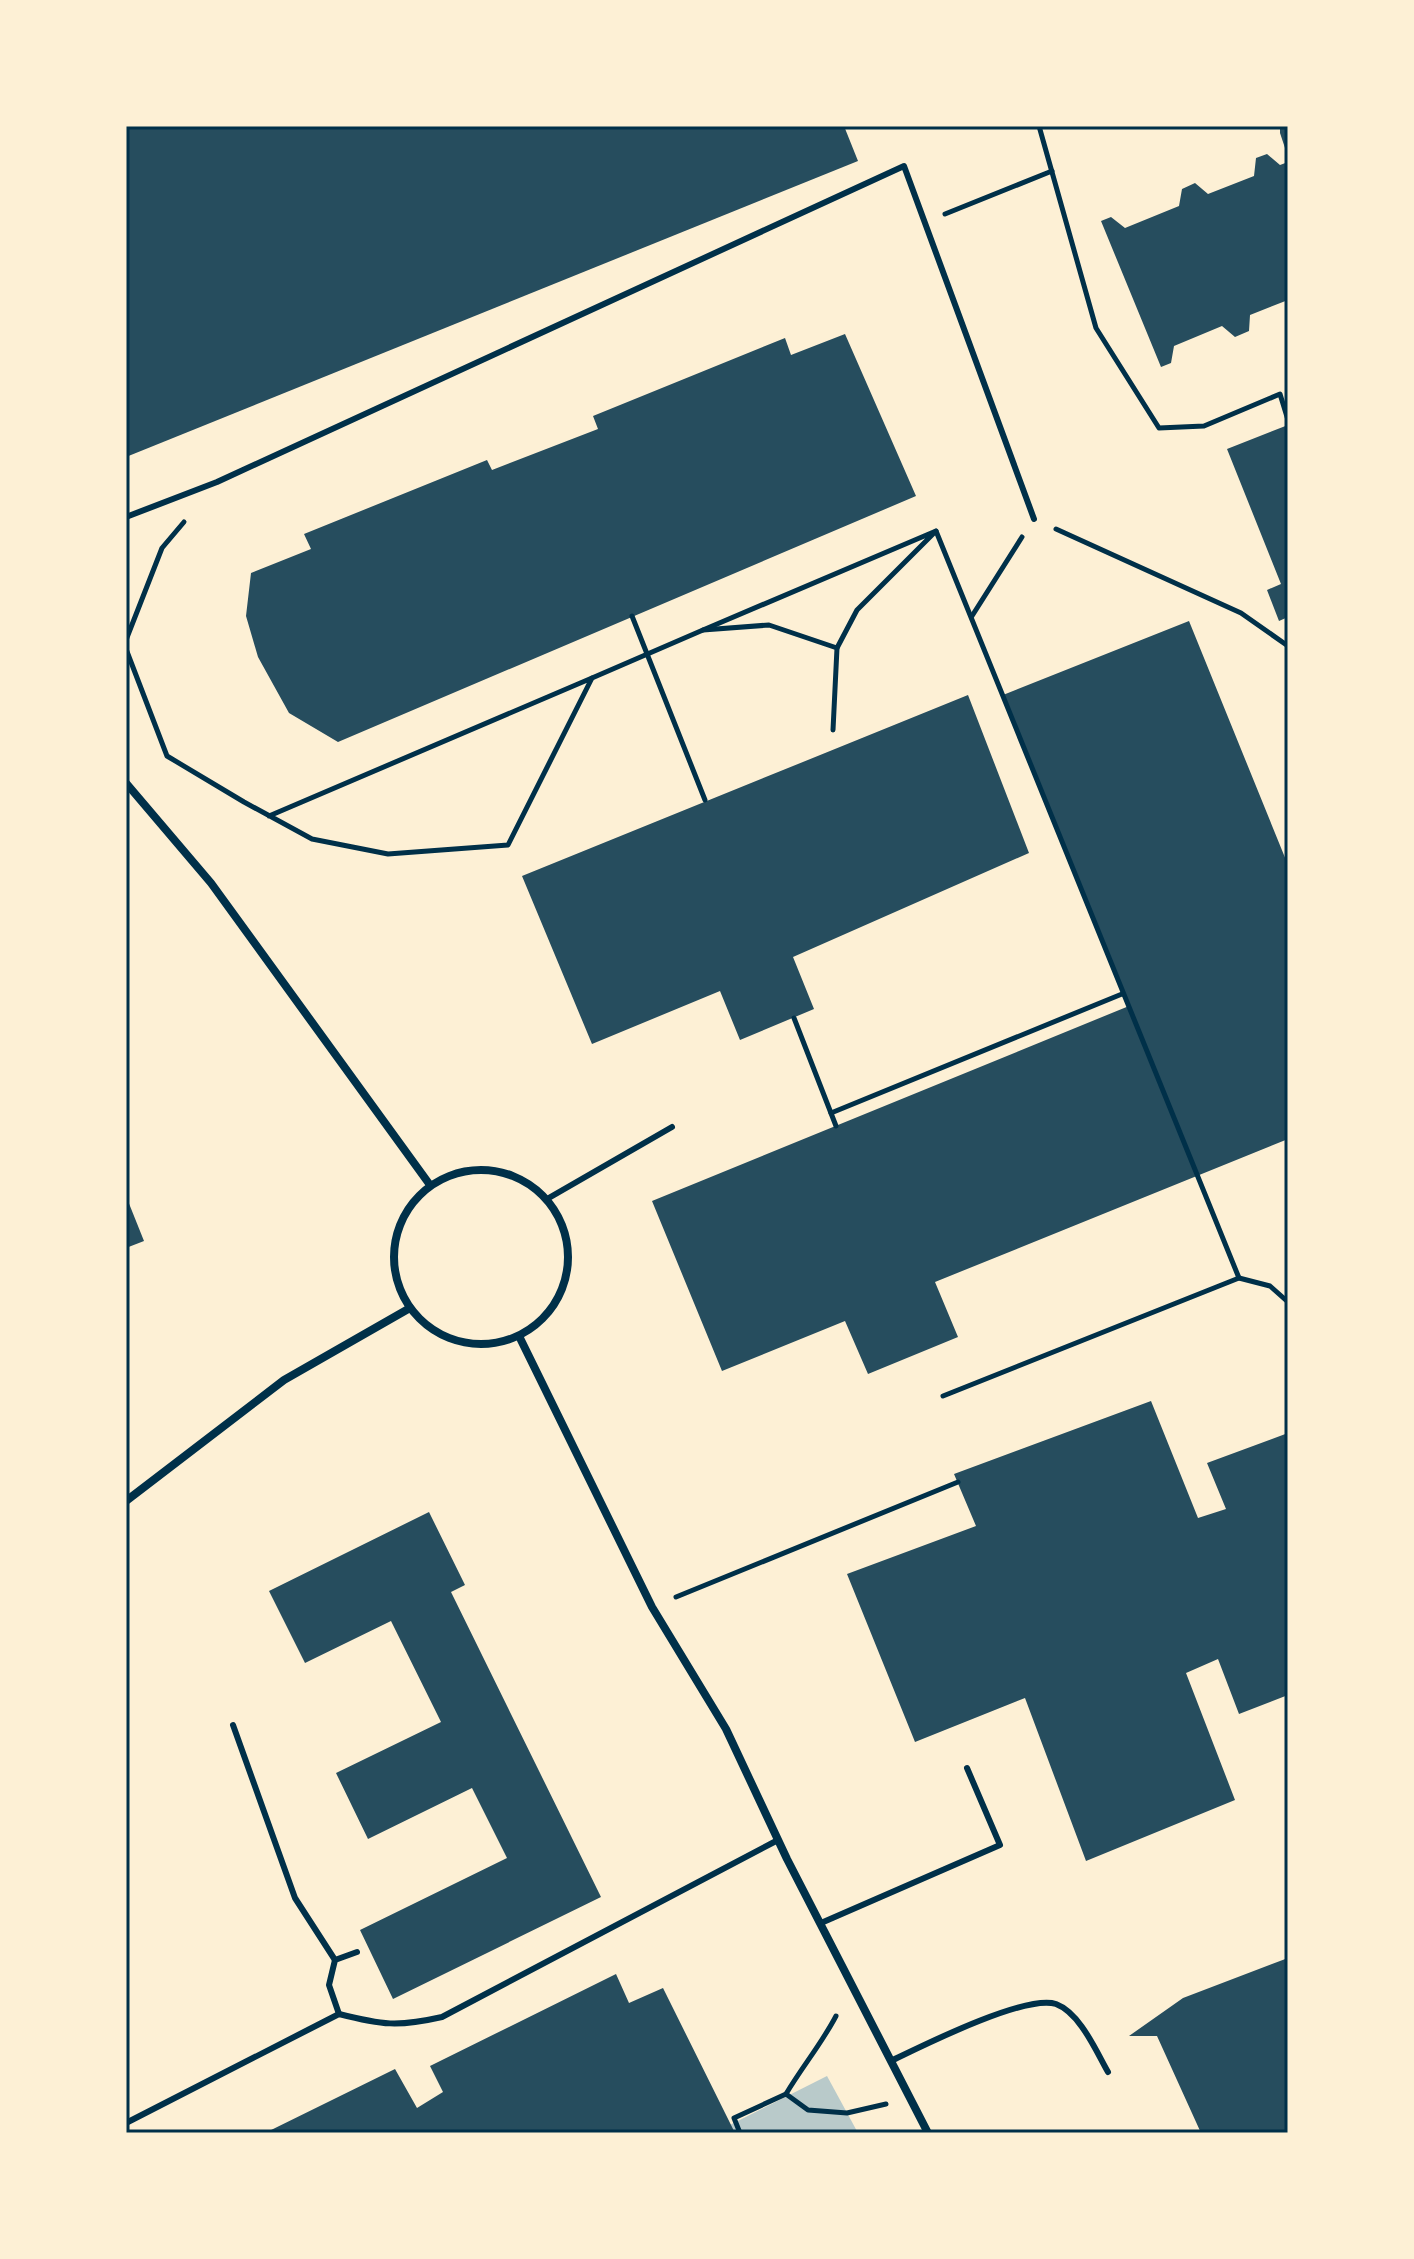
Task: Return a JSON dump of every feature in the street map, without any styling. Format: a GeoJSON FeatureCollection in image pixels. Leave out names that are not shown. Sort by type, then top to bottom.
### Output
{"type":"FeatureCollection","features":[{"type":"Feature","properties":{"kind":"street"},"geometry":{"type":"LineString","coordinates":[[126,783],[211,883],[430,1185]]}},
{"type":"Feature","properties":{"kind":"street"},"geometry":{"type":"LineString","coordinates":[[478,1169],[515,1176],[547,1199],[564,1226],[569,1255],[566,1282],[545,1318],[519,1336],[487,1345],[463,1344],[426,1326],[410,1308],[396,1284],[392,1254],[399,1224],[416,1198],[430,1185],[454,1173],[478,1169]]}},
{"type":"Feature","properties":{"kind":"street"},"geometry":{"type":"LineString","coordinates":[[126,1501],[284,1380],[410,1308]]}},
{"type":"Feature","properties":{"kind":"street"},"geometry":{"type":"LineString","coordinates":[[519,1336],[652,1607],[726,1729],[778,1840],[928,2133]]}},
{"type":"Feature","properties":{"kind":"lane"},"geometry":{"type":"LineString","coordinates":[[126,517],[217,482],[904,166],[1034,519]]}},
{"type":"Feature","properties":{"kind":"lane"},"geometry":{"type":"LineString","coordinates":[[547,1199],[672,1127]]}},
{"type":"Feature","properties":{"kind":"lane"},"geometry":{"type":"LineString","coordinates":[[233,1725],[295,1898],[335,1960],[329,1985],[339,2014]]}},
{"type":"Feature","properties":{"kind":"lane"},"geometry":{"type":"LineString","coordinates":[[821,1923],[1000,1845],[967,1768]]}},
{"type":"Feature","properties":{"kind":"lane"},"geometry":{"type":"LineString","coordinates":[[126,2123],[339,2014],[372,2023],[405,2025],[442,2017],[778,1840]]}},
{"type":"Feature","properties":{"kind":"lane"},"geometry":{"type":"LineString","coordinates":[[335,1960],[357,1952]]}},
{"type":"Feature","properties":{"kind":"lane"},"geometry":{"type":"LineString","coordinates":[[893,2060],[1024,2004],[1055,2004],[1080,2023],[1108,2072]]}},
{"type":"Feature","properties":{"kind":"path"},"geometry":{"type":"LineString","coordinates":[[1039,126],[1096,328],[1159,428],[1204,426],[1280,394],[1288,420]]}},
{"type":"Feature","properties":{"kind":"path"},"geometry":{"type":"LineString","coordinates":[[925,222],[1052,171]]}},
{"type":"Feature","properties":{"kind":"path"},"geometry":{"type":"LineString","coordinates":[[126,640],[162,548],[217,482]]}},
{"type":"Feature","properties":{"kind":"path"},"geometry":{"type":"LineString","coordinates":[[971,617],[1034,519],[1241,613],[1288,646]]}},
{"type":"Feature","properties":{"kind":"path"},"geometry":{"type":"LineString","coordinates":[[936,531],[1239,1278]]}},
{"type":"Feature","properties":{"kind":"path"},"geometry":{"type":"LineString","coordinates":[[269,816],[936,531]]}},
{"type":"Feature","properties":{"kind":"path"},"geometry":{"type":"LineString","coordinates":[[833,730],[837,648],[857,610],[936,531]]}},
{"type":"Feature","properties":{"kind":"path"},"geometry":{"type":"LineString","coordinates":[[632,616],[705,800]]}},
{"type":"Feature","properties":{"kind":"path"},"geometry":{"type":"LineString","coordinates":[[703,630],[769,625],[837,648]]}},
{"type":"Feature","properties":{"kind":"path"},"geometry":{"type":"LineString","coordinates":[[126,649],[167,756],[312,839],[388,854],[508,845],[592,678]]}},
{"type":"Feature","properties":{"kind":"path"},"geometry":{"type":"LineString","coordinates":[[831,1113],[1122,994]]}},
{"type":"Feature","properties":{"kind":"path"},"geometry":{"type":"LineString","coordinates":[[794,1018],[836,1126]]}},
{"type":"Feature","properties":{"kind":"path"},"geometry":{"type":"LineString","coordinates":[[943,1396],[1239,1278],[1270,1286],[1288,1302]]}},
{"type":"Feature","properties":{"kind":"path"},"geometry":{"type":"LineString","coordinates":[[652,1607],[958,1482]]}},
{"type":"Feature","properties":{"kind":"path"},"geometry":{"type":"LineString","coordinates":[[740,2133],[734,2118],[786,2094],[815,2046],[825,2038],[836,2016]]}},
{"type":"Feature","properties":{"kind":"path"},"geometry":{"type":"LineString","coordinates":[[786,2094],[808,2110],[847,2113],[880,2106],[908,2093]]}},
{"type":"Feature","properties":{"kind":"shaded area"},"geometry":{"type":"Polygon","coordinates":[[[827,2076],[858,2133],[714,2133],[827,2076]]]}},
{"type":"Feature","properties":{"kind":"building"},"geometry":{"type":"Polygon","coordinates":[[[126,126],[844,126],[858,161],[126,457],[126,126]]]}},
{"type":"Feature","properties":{"kind":"building"},"geometry":{"type":"Polygon","coordinates":[[[1280,126],[1288,126],[1288,157],[1280,133],[1280,126]]]}},
{"type":"Feature","properties":{"kind":"building"},"geometry":{"type":"Polygon","coordinates":[[[1267,154],[1280,165],[1288,162],[1288,300],[1250,315],[1249,331],[1235,337],[1222,326],[1174,346],[1171,363],[1161,367],[1101,221],[1111,217],[1125,228],[1179,206],[1182,189],[1195,183],[1208,194],[1254,176],[1256,158],[1267,154]]]}},
{"type":"Feature","properties":{"kind":"building"},"geometry":{"type":"Polygon","coordinates":[[[845,334],[916,496],[338,742],[289,713],[258,657],[246,616],[251,573],[311,549],[304,534],[487,460],[492,470],[598,429],[593,416],[785,338],[791,355],[845,334]]]}},
{"type":"Feature","properties":{"kind":"building"},"geometry":{"type":"Polygon","coordinates":[[[1288,425],[1288,617],[1279,621],[1267,590],[1281,584],[1227,449],[1288,425]]]}},
{"type":"Feature","properties":{"kind":"building"},"geometry":{"type":"Polygon","coordinates":[[[1189,621],[1288,865],[1288,1139],[935,1282],[958,1337],[868,1374],[845,1321],[722,1371],[652,1201],[1129,1006],[1003,695],[1189,621]]]}},
{"type":"Feature","properties":{"kind":"building"},"geometry":{"type":"Polygon","coordinates":[[[968,695],[1029,853],[793,957],[814,1009],[740,1040],[720,991],[592,1044],[522,876],[968,695]]]}},
{"type":"Feature","properties":{"kind":"building"},"geometry":{"type":"Polygon","coordinates":[[[126,1196],[144,1241],[126,1248],[126,1196]]]}},
{"type":"Feature","properties":{"kind":"building"},"geometry":{"type":"Polygon","coordinates":[[[1151,1401],[1198,1518],[1226,1509],[1207,1463],[1288,1433],[1288,1695],[1239,1714],[1218,1659],[1186,1673],[1235,1800],[1086,1861],[1025,1698],[915,1742],[847,1574],[976,1526],[954,1474],[1151,1401]]]}},
{"type":"Feature","properties":{"kind":"building"},"geometry":{"type":"Polygon","coordinates":[[[429,1512],[465,1585],[451,1592],[601,1897],[393,1999],[360,1930],[507,1858],[472,1788],[368,1839],[336,1773],[441,1722],[391,1621],[305,1663],[269,1591],[429,1512]]]}},
{"type":"Feature","properties":{"kind":"building"},"geometry":{"type":"Polygon","coordinates":[[[1288,1958],[1288,2133],[1201,2133],[1157,2036],[1129,2036],[1183,1998],[1288,1958]]]}},
{"type":"Feature","properties":{"kind":"building"},"geometry":{"type":"Polygon","coordinates":[[[616,1974],[629,2003],[663,1988],[735,2133],[265,2133],[395,2069],[417,2108],[443,2092],[430,2066],[616,1974]]]}}]}
